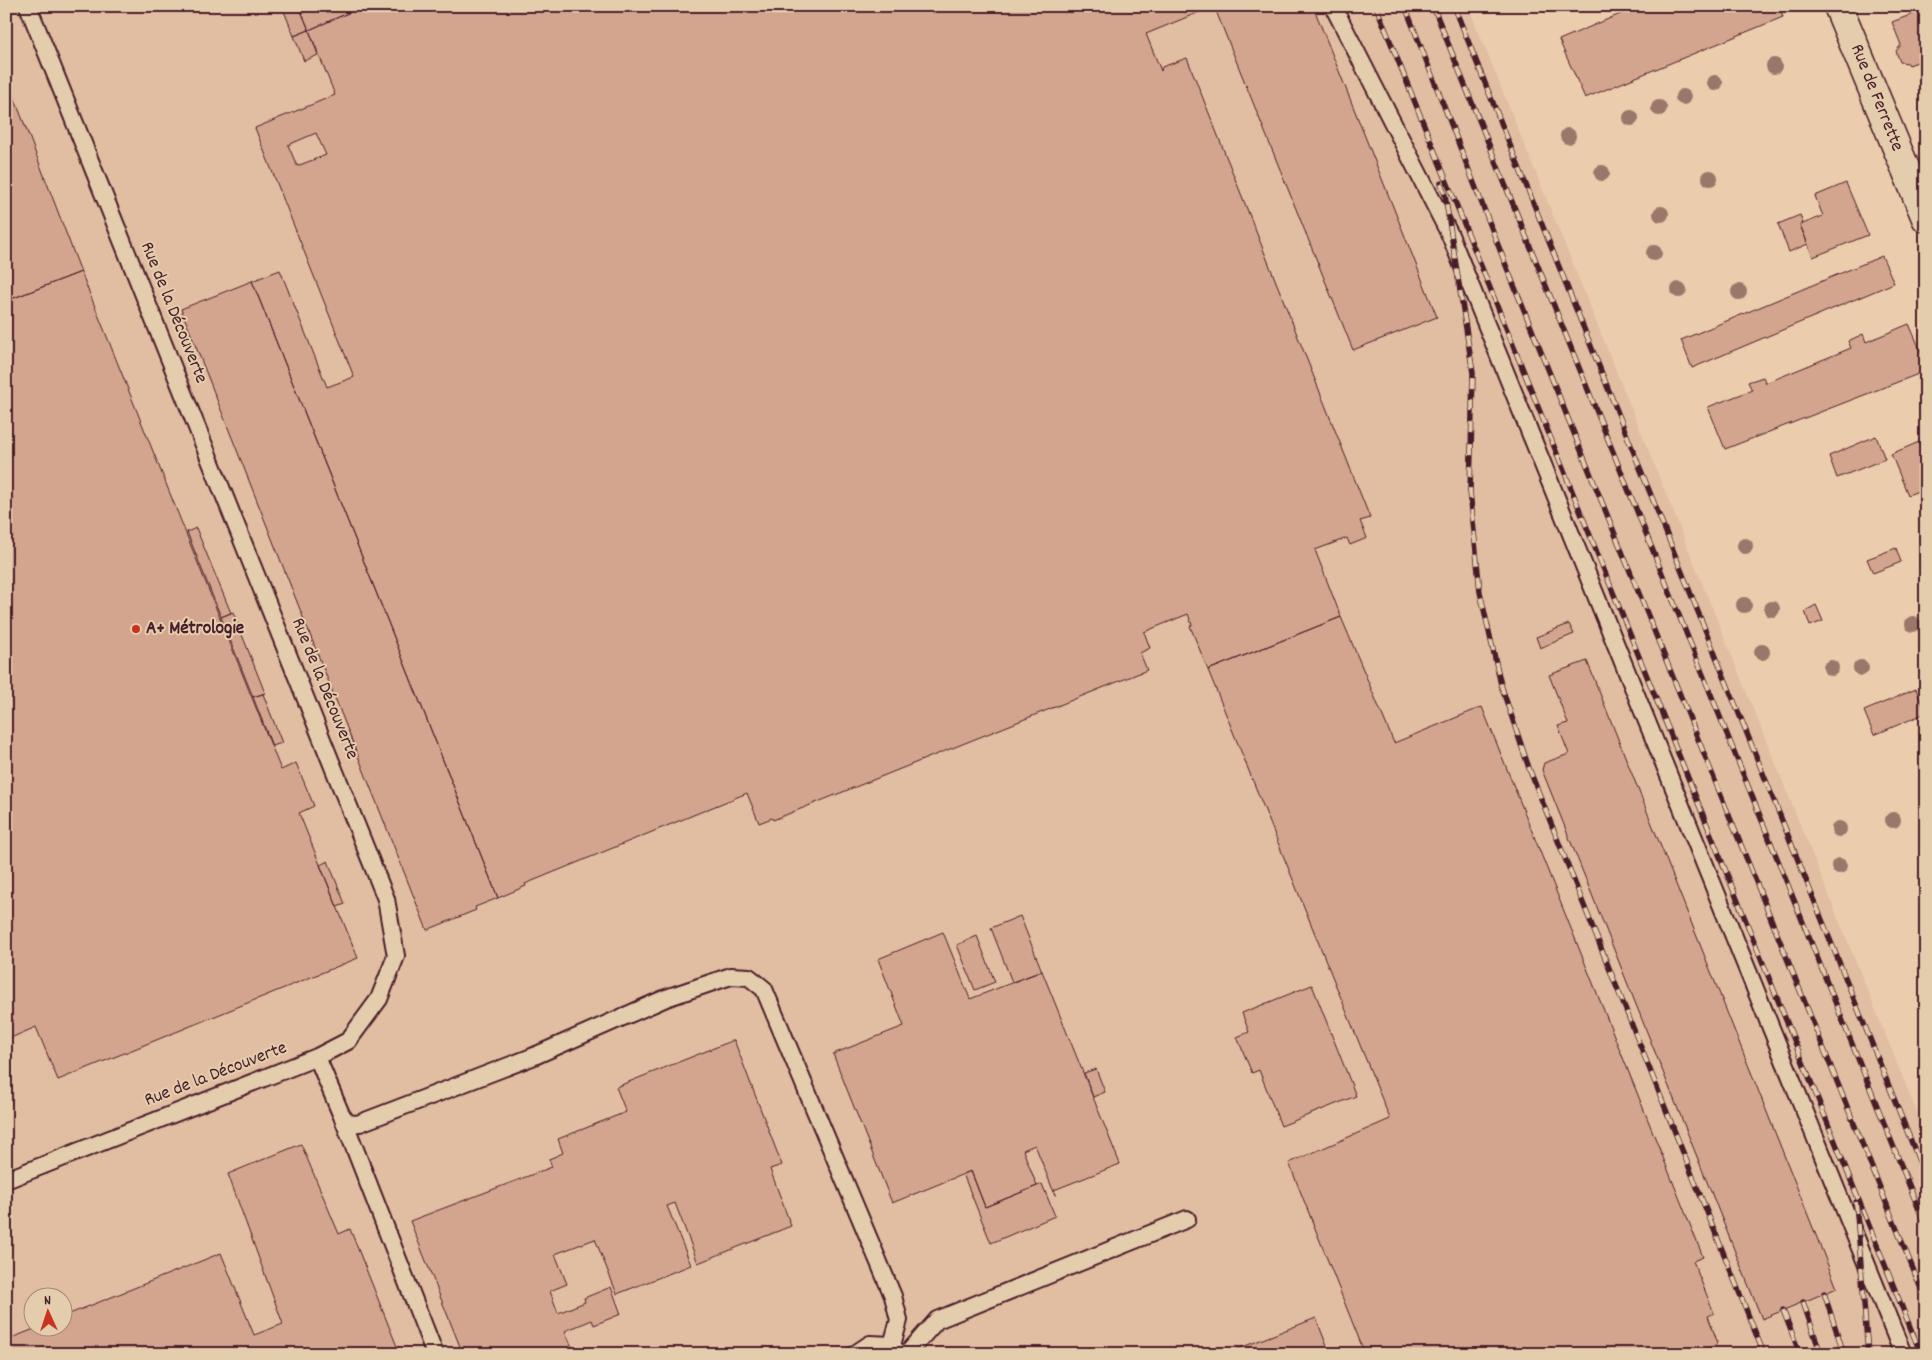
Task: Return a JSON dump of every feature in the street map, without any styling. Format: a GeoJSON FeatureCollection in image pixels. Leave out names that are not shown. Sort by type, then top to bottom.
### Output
{"type":"FeatureCollection","features":[{"type":"Feature","properties":{"kind":"street","name":"Rue de Ferrette"},"geometry":{"type":"LineString","coordinates":[[1838,6],[1926,218]]}},
{"type":"Feature","properties":{"kind":"lane","name":"Rue de la Découverte"},"geometry":{"type":"LineString","coordinates":[[6,1180],[317,1057],[348,1041],[379,998],[396,956],[386,899],[28,6]]}},
{"type":"Feature","properties":{"kind":"lane"},"geometry":{"type":"LineString","coordinates":[[1333,6],[1450,235],[1903,1354]]}},
{"type":"Feature","properties":{"kind":"lane"},"geometry":{"type":"LineString","coordinates":[[341,1114],[346,1122],[352,1124],[360,1123],[532,1057],[666,998],[730,976],[749,977],[764,989],[893,1296],[898,1320],[896,1349],[870,1344],[855,1354]]}},
{"type":"Feature","properties":{"kind":"lane"},"geometry":{"type":"LineString","coordinates":[[317,1057],[435,1354]]}},
{"type":"Feature","properties":{"kind":"lane"},"geometry":{"type":"LineString","coordinates":[[907,1354],[937,1320],[1187,1219]]}},
{"type":"Feature","properties":{"kind":"shaded area"},"geometry":{"type":"Polygon","coordinates":[[[6,6],[1468,6],[1926,1135],[1926,1354],[6,1354],[6,6]]]}},
{"type":"Feature","properties":{"kind":"building"},"geometry":{"type":"Polygon","coordinates":[[[282,6],[299,6],[309,30],[294,36],[282,6]]]}},
{"type":"Feature","properties":{"kind":"building"},"geometry":{"type":"Polygon","coordinates":[[[299,6],[364,6],[309,30],[299,6]]]}},
{"type":"Feature","properties":{"kind":"building"},"geometry":{"type":"Polygon","coordinates":[[[364,6],[1214,6],[1146,34],[1161,71],[1162,67],[1187,58],[1370,518],[1360,521],[1367,538],[1350,545],[1347,538],[1315,550],[1341,617],[1208,670],[1190,626],[1192,625],[1188,614],[1144,632],[1150,648],[1140,653],[1147,670],[773,820],[772,818],[759,823],[747,793],[525,884],[526,886],[498,898],[252,281],[280,270],[327,387],[354,377],[255,128],[335,95],[309,30],[364,6]],[[316,133],[288,145],[297,166],[326,155],[316,133]]]}},
{"type":"Feature","properties":{"kind":"building"},"geometry":{"type":"Polygon","coordinates":[[[1214,6],[1313,6],[1437,317],[1353,350],[1214,6]]]}},
{"type":"Feature","properties":{"kind":"building"},"geometry":{"type":"Polygon","coordinates":[[[1639,6],[1779,6],[1783,17],[1585,98],[1559,40],[1639,6]]]}},
{"type":"Feature","properties":{"kind":"building"},"geometry":{"type":"Polygon","coordinates":[[[1926,9],[1926,59],[1909,65],[1908,63],[1900,62],[1896,51],[1901,45],[1892,22],[1926,9]]]}},
{"type":"Feature","properties":{"kind":"building"},"geometry":{"type":"Polygon","coordinates":[[[309,30],[318,55],[304,61],[294,36],[309,30]]]}},
{"type":"Feature","properties":{"kind":"building"},"geometry":{"type":"Polygon","coordinates":[[[6,76],[81,272],[6,301],[6,76]]]}},
{"type":"Feature","properties":{"kind":"building"},"geometry":{"type":"Polygon","coordinates":[[[1846,183],[1868,235],[1813,257],[1800,225],[1823,216],[1815,196],[1846,183]]]}},
{"type":"Feature","properties":{"kind":"building"},"geometry":{"type":"Polygon","coordinates":[[[1800,215],[1803,224],[1800,225],[1808,244],[1789,252],[1778,224],[1800,215]]]}},
{"type":"Feature","properties":{"kind":"building"},"geometry":{"type":"Polygon","coordinates":[[[1882,256],[1894,283],[1692,368],[1681,340],[1882,256]]]}},
{"type":"Feature","properties":{"kind":"building"},"geometry":{"type":"Polygon","coordinates":[[[81,272],[281,770],[296,763],[314,806],[299,813],[358,958],[58,1080],[36,1027],[6,1040],[6,301],[81,272]]]}},
{"type":"Feature","properties":{"kind":"building"},"geometry":{"type":"Polygon","coordinates":[[[252,281],[498,898],[475,907],[476,910],[427,930],[181,309],[252,281]]]}},
{"type":"Feature","properties":{"kind":"building"},"geometry":{"type":"Polygon","coordinates":[[[1909,324],[1926,363],[1926,371],[1725,449],[1708,407],[1752,390],[1748,382],[1763,377],[1766,383],[1851,348],[1848,341],[1863,334],[1866,342],[1909,324]]]}},
{"type":"Feature","properties":{"kind":"building"},"geometry":{"type":"Polygon","coordinates":[[[1876,436],[1885,459],[1837,478],[1829,456],[1876,436]]]}},
{"type":"Feature","properties":{"kind":"building"},"geometry":{"type":"Polygon","coordinates":[[[1926,439],[1926,488],[1908,495],[1891,454],[1926,439]]]}},
{"type":"Feature","properties":{"kind":"building"},"geometry":{"type":"Polygon","coordinates":[[[196,528],[231,613],[221,617],[187,532],[196,528]]]}},
{"type":"Feature","properties":{"kind":"building"},"geometry":{"type":"Polygon","coordinates":[[[1896,548],[1901,562],[1873,573],[1867,559],[1896,548]]]}},
{"type":"Feature","properties":{"kind":"building"},"geometry":{"type":"Polygon","coordinates":[[[1816,605],[1823,621],[1810,626],[1805,611],[1816,605]]]}},
{"type":"Feature","properties":{"kind":"building"},"geometry":{"type":"Polygon","coordinates":[[[233,612],[265,693],[253,697],[221,617],[233,612]]]}},
{"type":"Feature","properties":{"kind":"building"},"geometry":{"type":"Polygon","coordinates":[[[1341,617],[1394,743],[1482,707],[1703,1257],[1693,1261],[1714,1313],[1708,1316],[1717,1341],[1716,1345],[1703,1350],[1704,1354],[1365,1354],[1289,1163],[1390,1119],[1208,670],[1341,617]]]}},
{"type":"Feature","properties":{"kind":"building"},"geometry":{"type":"Polygon","coordinates":[[[1569,624],[1574,634],[1540,648],[1536,637],[1569,624]]]}},
{"type":"Feature","properties":{"kind":"building"},"geometry":{"type":"Polygon","coordinates":[[[1587,661],[1837,1288],[1762,1319],[1542,770],[1544,763],[1569,754],[1558,726],[1568,723],[1549,675],[1587,661]]]}},
{"type":"Feature","properties":{"kind":"building"},"geometry":{"type":"Polygon","coordinates":[[[1916,689],[1926,713],[1874,735],[1864,711],[1916,689]]]}},
{"type":"Feature","properties":{"kind":"building"},"geometry":{"type":"Polygon","coordinates":[[[263,694],[282,743],[272,746],[253,697],[263,694]]]}},
{"type":"Feature","properties":{"kind":"building"},"geometry":{"type":"Polygon","coordinates":[[[328,861],[345,904],[337,907],[320,865],[328,861]]]}},
{"type":"Feature","properties":{"kind":"building"},"geometry":{"type":"Polygon","coordinates":[[[1020,916],[1042,971],[1012,982],[991,928],[1020,916]]]}},
{"type":"Feature","properties":{"kind":"building"},"geometry":{"type":"Polygon","coordinates":[[[943,932],[970,999],[1042,971],[1120,1164],[1054,1190],[1055,1195],[1035,1145],[1023,1150],[1037,1186],[985,1207],[971,1171],[892,1203],[833,1054],[904,1026],[878,959],[943,932]]]}},
{"type":"Feature","properties":{"kind":"building"},"geometry":{"type":"Polygon","coordinates":[[[977,936],[995,982],[975,990],[957,945],[977,936]]]}},
{"type":"Feature","properties":{"kind":"building"},"geometry":{"type":"Polygon","coordinates":[[[1312,985],[1356,1096],[1281,1126],[1259,1070],[1252,1073],[1237,1037],[1249,1032],[1242,1013],[1312,985]]]}},
{"type":"Feature","properties":{"kind":"building"},"geometry":{"type":"Polygon","coordinates":[[[734,1040],[782,1165],[770,1169],[791,1226],[698,1263],[675,1203],[667,1206],[691,1265],[617,1294],[595,1239],[555,1254],[567,1284],[550,1291],[558,1313],[585,1302],[584,1298],[611,1287],[621,1314],[594,1325],[592,1320],[565,1331],[575,1354],[463,1354],[410,1221],[552,1167],[549,1159],[563,1153],[558,1139],[626,1112],[616,1087],[734,1040]]]}},
{"type":"Feature","properties":{"kind":"building"},"geometry":{"type":"Polygon","coordinates":[[[1096,1069],[1105,1092],[1093,1097],[1084,1073],[1096,1069]]]}},
{"type":"Feature","properties":{"kind":"building"},"geometry":{"type":"Polygon","coordinates":[[[301,1144],[339,1234],[350,1229],[400,1354],[6,1354],[6,1340],[22,1334],[22,1338],[72,1338],[72,1313],[221,1253],[254,1335],[283,1324],[228,1174],[301,1144]]]}},
{"type":"Feature","properties":{"kind":"building"},"geometry":{"type":"Polygon","coordinates":[[[971,1171],[985,1207],[1042,1184],[1055,1216],[991,1243],[963,1174],[971,1171]]]}},
{"type":"Feature","properties":{"kind":"building"},"geometry":{"type":"Polygon","coordinates":[[[1316,1318],[1330,1354],[1225,1354],[1316,1318]]]}},
{"type":"Feature","properties":{"kind":"railway"},"geometry":{"type":"LineString","coordinates":[[1376,6],[1921,1354]]}},
{"type":"Feature","properties":{"kind":"railway"},"geometry":{"type":"LineString","coordinates":[[1405,6],[1507,268],[1926,1301]]}},
{"type":"Feature","properties":{"kind":"railway"},"geometry":{"type":"LineString","coordinates":[[1433,6],[1926,1227]]}},
{"type":"Feature","properties":{"kind":"railway"},"geometry":{"type":"LineString","coordinates":[[1454,6],[1926,1178]]}},
{"type":"Feature","properties":{"kind":"railway"},"geometry":{"type":"LineString","coordinates":[[1441,183],[1445,195],[1473,373],[1470,491],[1480,592],[1501,685],[1530,771],[1764,1354]]}},
{"type":"Feature","properties":{"kind":"railway"},"geometry":{"type":"LineString","coordinates":[[1856,1202],[1868,1354]]}},
{"type":"Feature","properties":{"kind":"railway"},"geometry":{"type":"LineString","coordinates":[[1824,1293],[1844,1354]]}},
{"type":"Feature","properties":{"kind":"railway"},"geometry":{"type":"LineString","coordinates":[[1803,1302],[1821,1354]]}},
{"type":"Feature","properties":{"kind":"railway"},"geometry":{"type":"LineString","coordinates":[[1783,1310],[1800,1354]]}},
{"type":"Feature","properties":{"kind":"place","name":"A+ Métrologie"},"geometry":{"type":"Point","coordinates":[136,629]}}]}
